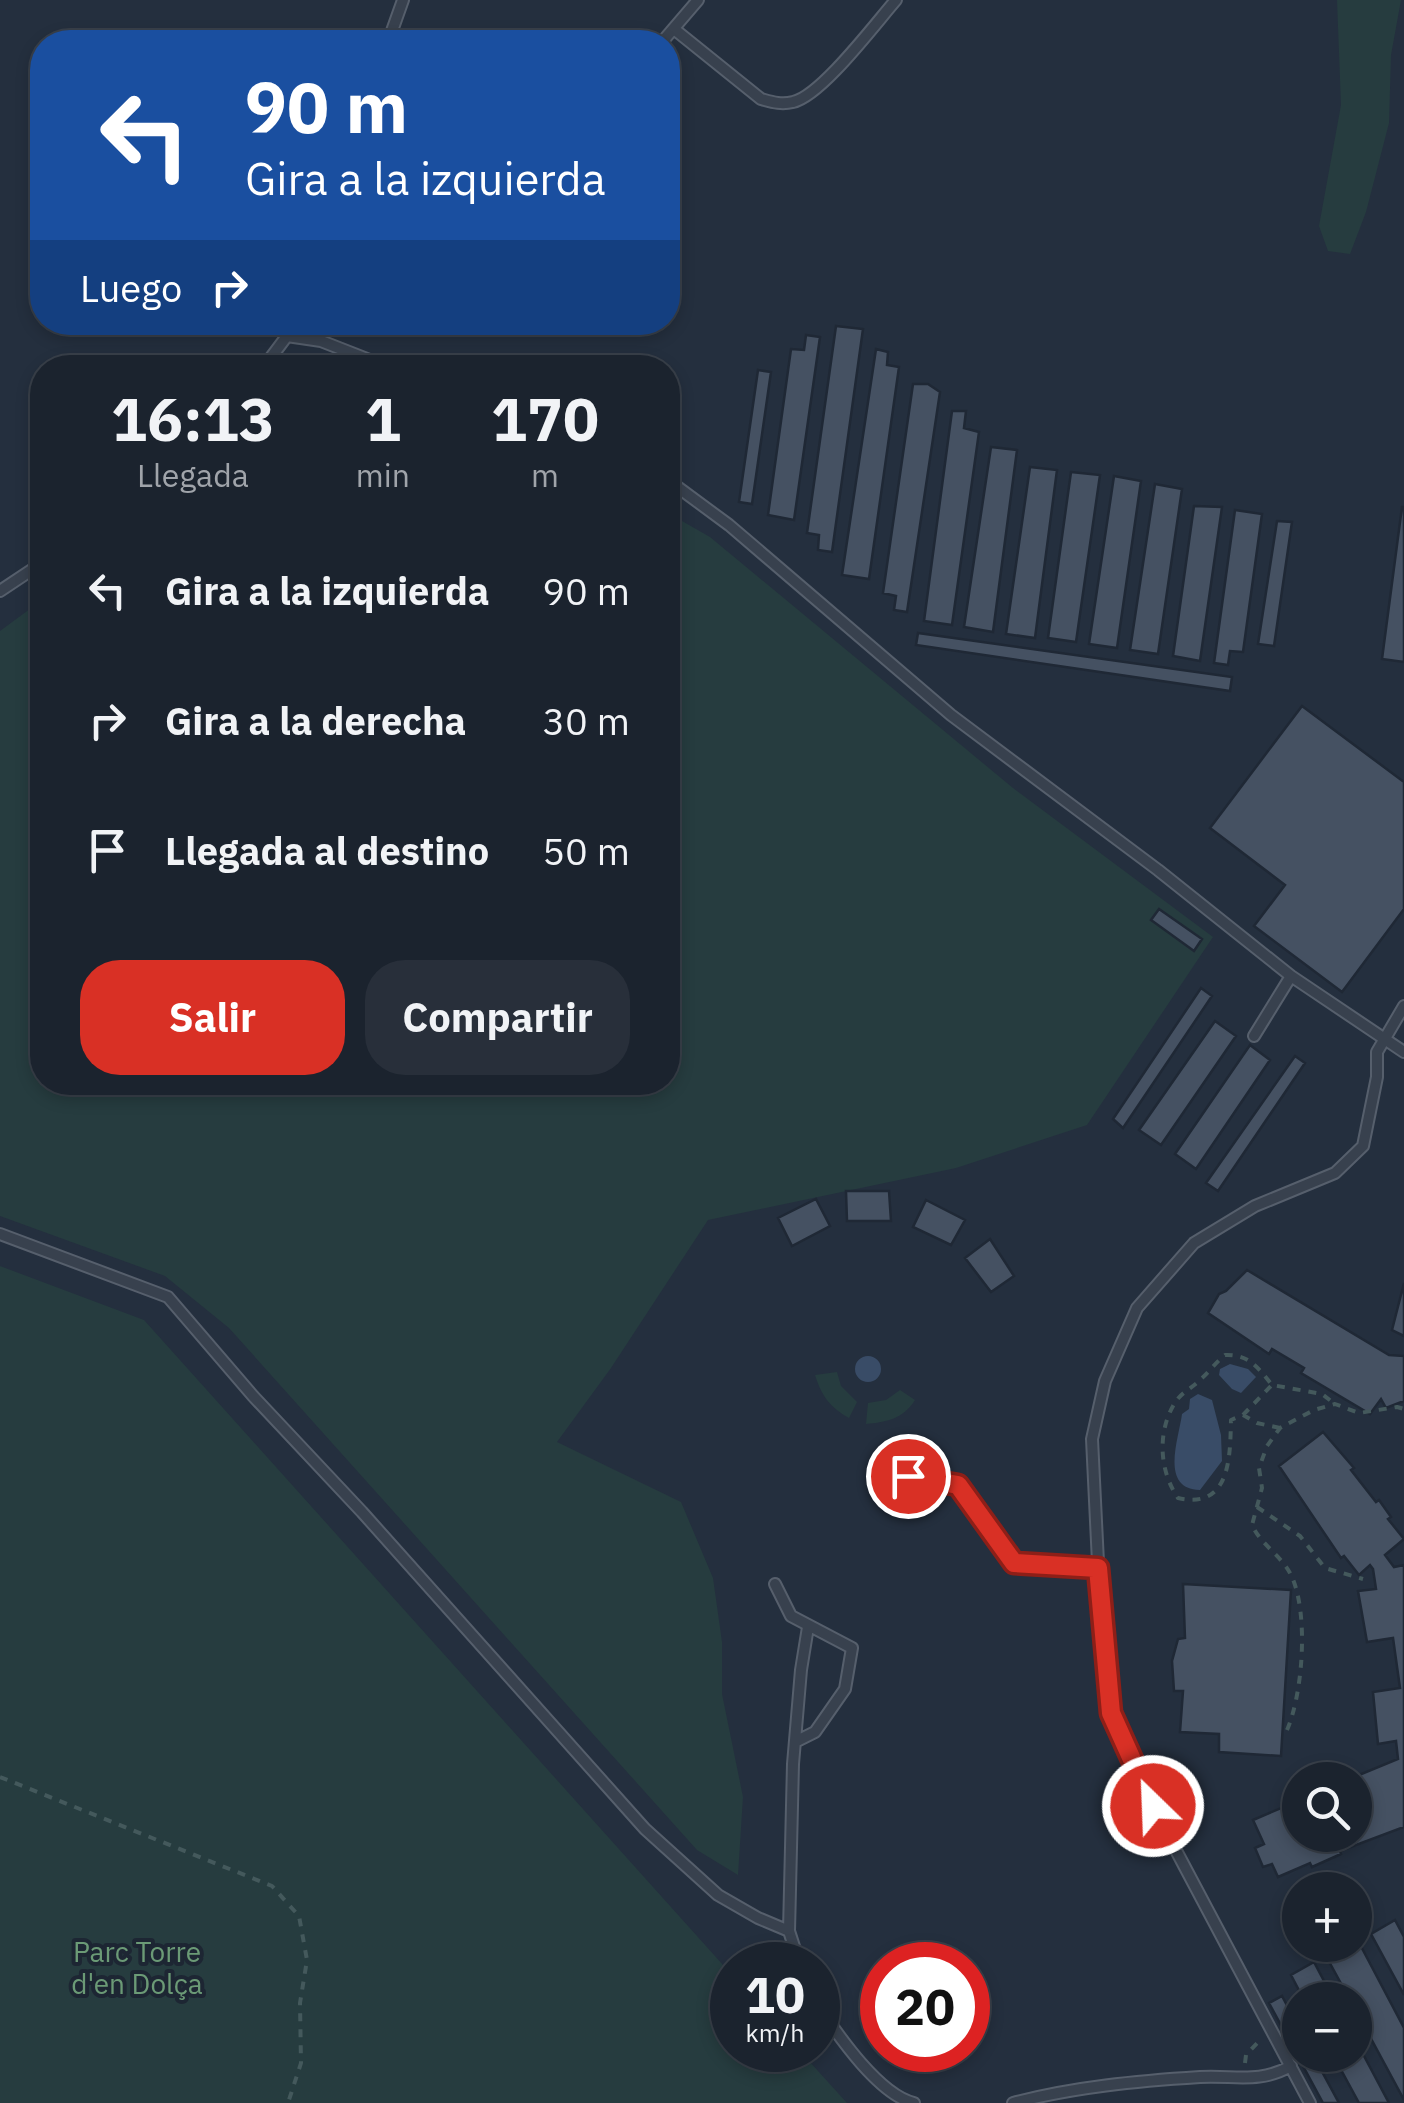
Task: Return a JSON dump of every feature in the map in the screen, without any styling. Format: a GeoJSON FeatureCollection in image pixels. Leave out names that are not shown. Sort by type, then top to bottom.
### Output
{"type":"FeatureCollection","features":[{"type":"Feature","properties":{"kind":"lane"},"geometry":{"type":"LineString","coordinates":[[392,30],[403,0]]}},
{"type":"Feature","properties":{"kind":"lane"},"geometry":{"type":"LineString","coordinates":[[674,29],[698,0]]}},
{"type":"Feature","properties":{"kind":"lane"},"geometry":{"type":"LineString","coordinates":[[680,34],[761,98],[779,104],[797,102],[817,89],[896,0]]}},
{"type":"Feature","properties":{"kind":"lane"},"geometry":{"type":"LineString","coordinates":[[273,355],[287,336],[321,341],[357,355]]}},
{"type":"Feature","properties":{"kind":"lane"},"geometry":{"type":"LineString","coordinates":[[680,489],[951,714],[1291,976],[1404,1052]]}},
{"type":"Feature","properties":{"kind":"lane"},"geometry":{"type":"LineString","coordinates":[[0,591],[30,571]]}},
{"type":"Feature","properties":{"kind":"lane"},"geometry":{"type":"LineString","coordinates":[[1254,1036],[1291,976]]}},
{"type":"Feature","properties":{"kind":"lane"},"geometry":{"type":"LineString","coordinates":[[1282,2049],[1153,1806],[1111,1713],[1092,1440],[1105,1381],[1137,1308],[1194,1244],[1256,1206],[1336,1172],[1362,1146],[1377,1078],[1376,1052],[1404,1006]]}},
{"type":"Feature","properties":{"kind":"lane"},"geometry":{"type":"LineString","coordinates":[[0,1234],[168,1297],[252,1396],[362,1512],[646,1829],[718,1894],[789,1931]]}},
{"type":"Feature","properties":{"kind":"lane"},"geometry":{"type":"LineString","coordinates":[[908,1476],[958,1485],[1014,1563],[1098,1568]]}},
{"type":"Feature","properties":{"kind":"lane"},"geometry":{"type":"LineString","coordinates":[[775,1584],[791,1616],[852,1648],[845,1689],[814,1732],[795,1742]]}},
{"type":"Feature","properties":{"kind":"lane"},"geometry":{"type":"LineString","coordinates":[[793,1942],[789,1931],[795,1742],[808,1627]]}},
{"type":"Feature","properties":{"kind":"lane"},"geometry":{"type":"LineString","coordinates":[[840,2038],[901,2100],[914,2103]]}},
{"type":"Feature","properties":{"kind":"lane"},"geometry":{"type":"LineString","coordinates":[[1013,2103],[1067,2089],[1202,2077],[1272,2077],[1282,2071]]}},
{"type":"Feature","properties":{"kind":"lane"},"geometry":{"type":"LineString","coordinates":[[1294,2072],[1310,2103]]}},
{"type":"Feature","properties":{"kind":"path"},"geometry":{"type":"LineString","coordinates":[[1272,1385],[1243,1416],[1231,1420],[1228,1468],[1221,1484],[1209,1496],[1192,1502],[1178,1498],[1167,1483],[1162,1450],[1172,1407],[1185,1389],[1201,1380],[1225,1355],[1239,1354],[1257,1366],[1272,1385],[1322,1394],[1359,1413],[1397,1407],[1404,1410]]}},
{"type":"Feature","properties":{"kind":"path"},"geometry":{"type":"LineString","coordinates":[[1287,1730],[1302,1672],[1300,1614],[1290,1570],[1258,1539],[1252,1525],[1262,1488],[1260,1468],[1267,1446],[1280,1428],[1335,1404]]}},
{"type":"Feature","properties":{"kind":"path"},"geometry":{"type":"LineString","coordinates":[[1243,1416],[1280,1428]]}},
{"type":"Feature","properties":{"kind":"path"},"geometry":{"type":"LineString","coordinates":[[1256,1507],[1300,1536],[1325,1568],[1363,1579]]}},
{"type":"Feature","properties":{"kind":"path"},"geometry":{"type":"LineString","coordinates":[[0,1777],[272,1886],[299,1916],[308,1960],[300,2003],[300,2063],[288,2103]]}},
{"type":"Feature","properties":{"kind":"path"},"geometry":{"type":"LineString","coordinates":[[1243,2077],[1246,2055],[1271,2029]]}},
{"type":"Feature","properties":{"kind":"green space"},"geometry":{"type":"Polygon","coordinates":[[[1337,0],[1401,0],[1391,55],[1389,123],[1366,212],[1350,254],[1328,251],[1319,226],[1341,105],[1337,0]]]}},
{"type":"Feature","properties":{"kind":"green space"},"geometry":{"type":"Polygon","coordinates":[[[680,520],[710,537],[1013,788],[1213,937],[1087,1125],[956,1168],[708,1220],[611,1368],[557,1442],[681,1502],[713,1578],[722,1642],[722,1694],[743,1797],[738,1875],[697,1850],[229,1328],[165,1276],[0,1216],[0,631],[30,609],[30,1095],[680,1095],[680,520]]]}},
{"type":"Feature","properties":{"kind":"green space","name":"Parc Torre d'en Dolça"},"geometry":{"type":"Polygon","coordinates":[[[0,1266],[144,1320],[710,1950],[710,2072],[819,2072],[847,2103],[0,2103],[0,1266]]]}},
{"type":"Feature","properties":{"kind":"green space"},"geometry":{"type":"Polygon","coordinates":[[[837,1372],[841,1386],[857,1402],[849,1418],[828,1401],[815,1375],[837,1372]]]}},
{"type":"Feature","properties":{"kind":"green space"},"geometry":{"type":"Polygon","coordinates":[[[900,1390],[915,1400],[905,1411],[888,1421],[866,1424],[868,1403],[886,1400],[900,1390]]]}},
{"type":"Feature","properties":{"kind":"water"},"geometry":{"type":"Polygon","coordinates":[[[868,1356],[877,1360],[881,1369],[877,1378],[868,1382],[859,1378],[855,1369],[859,1360],[868,1356]]]}},
{"type":"Feature","properties":{"kind":"water"},"geometry":{"type":"Polygon","coordinates":[[[1230,1364],[1248,1369],[1256,1377],[1241,1393],[1219,1375],[1220,1369],[1230,1364]]]}},
{"type":"Feature","properties":{"kind":"water"},"geometry":{"type":"Polygon","coordinates":[[[1198,1394],[1212,1400],[1221,1435],[1222,1461],[1200,1490],[1187,1487],[1175,1472],[1182,1414],[1189,1409],[1190,1399],[1198,1394]]]}},
{"type":"Feature","properties":{"kind":"building"},"geometry":{"type":"Polygon","coordinates":[[[836,326],[863,329],[832,552],[818,550],[819,535],[807,533],[836,326]]]}},
{"type":"Feature","properties":{"kind":"building"},"geometry":{"type":"Polygon","coordinates":[[[806,335],[820,337],[794,520],[768,515],[791,349],[804,350],[806,335]]]}},
{"type":"Feature","properties":{"kind":"building"},"geometry":{"type":"Polygon","coordinates":[[[876,349],[888,352],[887,365],[899,367],[869,579],[842,575],[876,349]]]}},
{"type":"Feature","properties":{"kind":"building"},"geometry":{"type":"Polygon","coordinates":[[[758,370],[771,372],[752,504],[739,502],[758,370]]]}},
{"type":"Feature","properties":{"kind":"building"},"geometry":{"type":"Polygon","coordinates":[[[913,384],[928,384],[940,392],[907,612],[894,610],[896,596],[883,593],[913,384]]]}},
{"type":"Feature","properties":{"kind":"building"},"geometry":{"type":"Polygon","coordinates":[[[952,411],[966,411],[964,428],[979,432],[952,625],[924,621],[952,411]]]}},
{"type":"Feature","properties":{"kind":"building"},"geometry":{"type":"Polygon","coordinates":[[[991,447],[1017,450],[993,632],[964,627],[991,447]]]}},
{"type":"Feature","properties":{"kind":"building"},"geometry":{"type":"Polygon","coordinates":[[[1030,467],[1057,470],[1035,638],[1006,634],[1030,467]]]}},
{"type":"Feature","properties":{"kind":"building"},"geometry":{"type":"Polygon","coordinates":[[[1071,472],[1100,475],[1076,642],[1048,638],[1071,472]]]}},
{"type":"Feature","properties":{"kind":"building"},"geometry":{"type":"Polygon","coordinates":[[[1114,476],[1141,481],[1117,648],[1089,644],[1114,476]]]}},
{"type":"Feature","properties":{"kind":"building"},"geometry":{"type":"Polygon","coordinates":[[[1155,484],[1182,489],[1158,654],[1130,650],[1155,484]]]}},
{"type":"Feature","properties":{"kind":"building"},"geometry":{"type":"Polygon","coordinates":[[[1194,506],[1222,507],[1200,661],[1173,656],[1194,506]]]}},
{"type":"Feature","properties":{"kind":"building"},"geometry":{"type":"Polygon","coordinates":[[[1404,507],[1404,662],[1382,659],[1404,507]]]}},
{"type":"Feature","properties":{"kind":"building"},"geometry":{"type":"Polygon","coordinates":[[[1235,510],[1262,514],[1243,652],[1230,651],[1228,665],[1214,663],[1235,510]]]}},
{"type":"Feature","properties":{"kind":"building"},"geometry":{"type":"Polygon","coordinates":[[[1277,521],[1292,522],[1274,646],[1258,644],[1277,521]]]}},
{"type":"Feature","properties":{"kind":"building"},"geometry":{"type":"Polygon","coordinates":[[[918,633],[1232,677],[1230,691],[916,645],[918,633]]]}},
{"type":"Feature","properties":{"kind":"building"},"geometry":{"type":"Polygon","coordinates":[[[1302,706],[1404,782],[1404,909],[1342,992],[1254,926],[1285,885],[1210,828],[1302,706]]]}},
{"type":"Feature","properties":{"kind":"building"},"geometry":{"type":"Polygon","coordinates":[[[1159,909],[1202,939],[1194,951],[1151,920],[1159,909]]]}},
{"type":"Feature","properties":{"kind":"building"},"geometry":{"type":"Polygon","coordinates":[[[1201,988],[1212,996],[1123,1128],[1113,1119],[1201,988]]]}},
{"type":"Feature","properties":{"kind":"building"},"geometry":{"type":"Polygon","coordinates":[[[1215,1021],[1236,1036],[1161,1145],[1139,1130],[1215,1021]]]}},
{"type":"Feature","properties":{"kind":"building"},"geometry":{"type":"Polygon","coordinates":[[[1250,1045],[1270,1060],[1196,1169],[1175,1154],[1250,1045]]]}},
{"type":"Feature","properties":{"kind":"building"},"geometry":{"type":"Polygon","coordinates":[[[1295,1056],[1305,1063],[1218,1191],[1206,1183],[1295,1056]]]}},
{"type":"Feature","properties":{"kind":"building"},"geometry":{"type":"Polygon","coordinates":[[[846,1191],[889,1191],[891,1221],[847,1221],[846,1191]]]}},
{"type":"Feature","properties":{"kind":"building"},"geometry":{"type":"Polygon","coordinates":[[[816,1199],[830,1226],[792,1246],[778,1218],[816,1199]]]}},
{"type":"Feature","properties":{"kind":"building"},"geometry":{"type":"Polygon","coordinates":[[[926,1200],[965,1220],[951,1245],[913,1227],[926,1200]]]}},
{"type":"Feature","properties":{"kind":"building"},"geometry":{"type":"Polygon","coordinates":[[[990,1239],[1014,1276],[991,1292],[965,1258],[990,1239]]]}},
{"type":"Feature","properties":{"kind":"building"},"geometry":{"type":"Polygon","coordinates":[[[1247,1270],[1389,1355],[1404,1356],[1404,1401],[1386,1408],[1381,1399],[1370,1414],[1301,1373],[1304,1368],[1272,1349],[1269,1354],[1208,1313],[1219,1294],[1247,1270]]]}},
{"type":"Feature","properties":{"kind":"building"},"geometry":{"type":"Polygon","coordinates":[[[1404,1283],[1404,1336],[1392,1330],[1404,1283]]]}},
{"type":"Feature","properties":{"kind":"building"},"geometry":{"type":"Polygon","coordinates":[[[1323,1432],[1376,1502],[1379,1500],[1404,1539],[1385,1555],[1394,1567],[1404,1565],[1404,1827],[1372,1839],[1372,1770],[1398,1759],[1396,1741],[1378,1744],[1373,1692],[1400,1688],[1393,1638],[1367,1642],[1358,1591],[1376,1589],[1373,1569],[1370,1565],[1359,1575],[1344,1556],[1341,1558],[1279,1466],[1323,1432]]]}},
{"type":"Feature","properties":{"kind":"building"},"geometry":{"type":"Polygon","coordinates":[[[1183,1584],[1291,1590],[1281,1756],[1219,1752],[1219,1734],[1180,1732],[1183,1691],[1174,1691],[1172,1661],[1178,1639],[1185,1638],[1183,1584]]]}},
{"type":"Feature","properties":{"kind":"building"},"geometry":{"type":"Polygon","coordinates":[[[1282,1808],[1282,1852],[1341,1854],[1312,1867],[1310,1863],[1282,1872],[1278,1877],[1272,1864],[1263,1867],[1255,1848],[1264,1844],[1253,1820],[1282,1808]]]}},
{"type":"Feature","properties":{"kind":"building"},"geometry":{"type":"Polygon","coordinates":[[[1395,1920],[1404,1937],[1404,1995],[1372,1936],[1395,1920]]]}},
{"type":"Feature","properties":{"kind":"building"},"geometry":{"type":"Polygon","coordinates":[[[1314,1962],[1325,1982],[1295,1982],[1291,1975],[1314,1962]]]}},
{"type":"Feature","properties":{"kind":"building"},"geometry":{"type":"Polygon","coordinates":[[[1329,1962],[1369,1962],[1404,2028],[1404,2100],[1372,2041],[1372,1982],[1340,1982],[1329,1962]]]}},
{"type":"Feature","properties":{"kind":"building"},"geometry":{"type":"Polygon","coordinates":[[[1282,1996],[1282,2027],[1269,2003],[1282,1996]]]}},
{"type":"Feature","properties":{"kind":"building"},"geometry":{"type":"Polygon","coordinates":[[[1372,2071],[1389,2103],[1359,2103],[1342,2072],[1372,2071]]]}},
{"type":"Feature","properties":{"kind":"building"},"geometry":{"type":"Polygon","coordinates":[[[1306,2072],[1322,2072],[1339,2103],[1323,2103],[1306,2072]]]}},
{"type":"Feature","properties":{"kind":"route"},"geometry":{"type":"LineString","coordinates":[[908,1476],[958,1485],[1014,1563],[1098,1568],[1111,1713],[1153,1806]]}}]}
